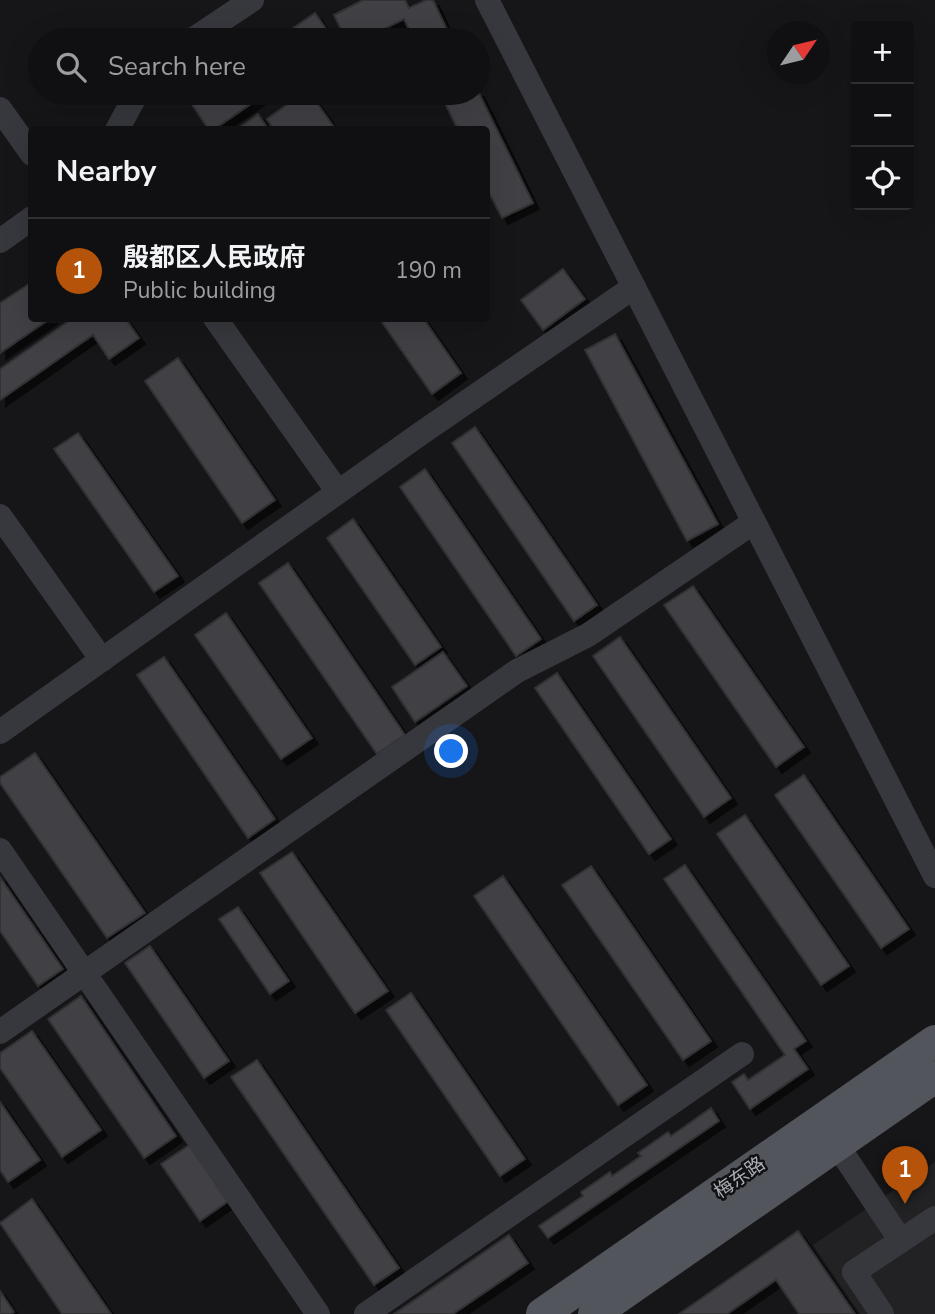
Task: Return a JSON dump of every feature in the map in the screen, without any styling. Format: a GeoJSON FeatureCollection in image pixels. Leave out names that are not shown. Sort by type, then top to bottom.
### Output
{"type":"FeatureCollection","features":[{"type":"Feature","properties":{"kind":"main road","name":"梅东路"},"geometry":{"type":"LineString","coordinates":[[542,1314],[935,1041]]}},
{"type":"Feature","properties":{"kind":"main road","name":"梅东路"},"geometry":{"type":"LineString","coordinates":[[594,1314],[935,1077]]}},
{"type":"Feature","properties":{"kind":"street"},"geometry":{"type":"LineString","coordinates":[[210,28],[252,0]]}},
{"type":"Feature","properties":{"kind":"street"},"geometry":{"type":"LineString","coordinates":[[487,0],[935,876]]}},
{"type":"Feature","properties":{"kind":"street"},"geometry":{"type":"LineString","coordinates":[[119,126],[130,105]]}},
{"type":"Feature","properties":{"kind":"street"},"geometry":{"type":"LineString","coordinates":[[0,109],[28,149]]}},
{"type":"Feature","properties":{"kind":"street"},"geometry":{"type":"LineString","coordinates":[[0,241],[28,221]]}},
{"type":"Feature","properties":{"kind":"street"},"geometry":{"type":"LineString","coordinates":[[0,732],[338,492],[634,287]]}},
{"type":"Feature","properties":{"kind":"street"},"geometry":{"type":"LineString","coordinates":[[218,322],[338,492]]}},
{"type":"Feature","properties":{"kind":"street"},"geometry":{"type":"LineString","coordinates":[[0,516],[102,660]]}},
{"type":"Feature","properties":{"kind":"street"},"geometry":{"type":"LineString","coordinates":[[0,1032],[517,671],[588,635],[754,522]]}},
{"type":"Feature","properties":{"kind":"street"},"geometry":{"type":"LineString","coordinates":[[0,850],[318,1314]]}},
{"type":"Feature","properties":{"kind":"street"},"geometry":{"type":"LineString","coordinates":[[366,1314],[742,1054]]}},
{"type":"Feature","properties":{"kind":"street"},"geometry":{"type":"LineString","coordinates":[[837,1146],[901,1241]]}},
{"type":"Feature","properties":{"kind":"street"},"geometry":{"type":"LineString","coordinates":[[882,1314],[854,1272],[935,1218]]}},
{"type":"Feature","properties":{"kind":"shaded area"},"geometry":{"type":"Polygon","coordinates":[[[935,1162],[935,1314],[860,1314],[813,1245],[935,1162]]]}},
{"type":"Feature","properties":{"kind":"building"},"geometry":{"type":"Polygon","coordinates":[[[363,0],[405,0],[409,8],[426,0],[433,0],[446,28],[408,28],[404,19],[386,28],[340,28],[334,15],[363,0]]]}},
{"type":"Feature","properties":{"kind":"building"},"geometry":{"type":"Polygon","coordinates":[[[315,13],[326,28],[293,28],[315,13]]]}},
{"type":"Feature","properties":{"kind":"building"},"geometry":{"type":"Polygon","coordinates":[[[192,105],[249,105],[219,126],[206,126],[192,105]]]}},
{"type":"Feature","properties":{"kind":"building"},"geometry":{"type":"Polygon","coordinates":[[[286,105],[318,105],[333,126],[271,126],[267,119],[286,105]]]}},
{"type":"Feature","properties":{"kind":"building"},"geometry":{"type":"Polygon","coordinates":[[[446,105],[485,105],[533,203],[502,218],[490,195],[490,126],[456,126],[446,105]]]}},
{"type":"Feature","properties":{"kind":"building"},"geometry":{"type":"Polygon","coordinates":[[[258,114],[266,126],[242,126],[258,114]]]}},
{"type":"Feature","properties":{"kind":"building"},"geometry":{"type":"Polygon","coordinates":[[[563,269],[585,299],[543,330],[521,300],[563,269]]]}},
{"type":"Feature","properties":{"kind":"building"},"geometry":{"type":"Polygon","coordinates":[[[28,285],[28,322],[45,322],[0,353],[0,303],[28,285]]]}},
{"type":"Feature","properties":{"kind":"building"},"geometry":{"type":"Polygon","coordinates":[[[67,322],[128,322],[139,338],[109,359],[93,335],[0,400],[0,369],[67,322]]]}},
{"type":"Feature","properties":{"kind":"building"},"geometry":{"type":"Polygon","coordinates":[[[382,322],[426,322],[461,373],[432,394],[382,322]]]}},
{"type":"Feature","properties":{"kind":"building"},"geometry":{"type":"Polygon","coordinates":[[[615,334],[718,524],[687,541],[585,350],[615,334]]]}},
{"type":"Feature","properties":{"kind":"building"},"geometry":{"type":"Polygon","coordinates":[[[178,358],[275,500],[242,523],[145,381],[178,358]]]}},
{"type":"Feature","properties":{"kind":"building"},"geometry":{"type":"Polygon","coordinates":[[[475,427],[597,605],[574,621],[452,443],[475,427]]]}},
{"type":"Feature","properties":{"kind":"building"},"geometry":{"type":"Polygon","coordinates":[[[78,433],[178,576],[154,592],[54,449],[78,433]]]}},
{"type":"Feature","properties":{"kind":"building"},"geometry":{"type":"Polygon","coordinates":[[[425,469],[541,639],[516,656],[400,487],[425,469]]]}},
{"type":"Feature","properties":{"kind":"building"},"geometry":{"type":"Polygon","coordinates":[[[353,519],[441,647],[415,665],[327,538],[353,519]]]}},
{"type":"Feature","properties":{"kind":"building"},"geometry":{"type":"Polygon","coordinates":[[[288,563],[405,735],[377,754],[259,583],[288,563]]]}},
{"type":"Feature","properties":{"kind":"building"},"geometry":{"type":"Polygon","coordinates":[[[693,586],[804,747],[776,767],[664,605],[693,586]]]}},
{"type":"Feature","properties":{"kind":"building"},"geometry":{"type":"Polygon","coordinates":[[[226,613],[312,738],[281,759],[195,635],[226,613]]]}},
{"type":"Feature","properties":{"kind":"building"},"geometry":{"type":"Polygon","coordinates":[[[620,637],[731,798],[704,817],[593,656],[620,637]]]}},
{"type":"Feature","properties":{"kind":"building"},"geometry":{"type":"Polygon","coordinates":[[[443,652],[467,686],[415,722],[392,687],[443,652]]]}},
{"type":"Feature","properties":{"kind":"building"},"geometry":{"type":"Polygon","coordinates":[[[164,657],[275,819],[248,838],[137,675],[164,657]]]}},
{"type":"Feature","properties":{"kind":"building"},"geometry":{"type":"Polygon","coordinates":[[[557,673],[671,839],[649,854],[535,688],[557,673]]]}},
{"type":"Feature","properties":{"kind":"building"},"geometry":{"type":"Polygon","coordinates":[[[35,753],[145,913],[107,938],[0,783],[0,777],[35,753]]]}},
{"type":"Feature","properties":{"kind":"building"},"geometry":{"type":"Polygon","coordinates":[[[804,775],[909,929],[881,948],[775,795],[804,775]]]}},
{"type":"Feature","properties":{"kind":"building"},"geometry":{"type":"Polygon","coordinates":[[[745,815],[849,966],[821,985],[717,834],[745,815]]]}},
{"type":"Feature","properties":{"kind":"building"},"geometry":{"type":"Polygon","coordinates":[[[292,852],[388,991],[355,1013],[260,873],[292,852]]]}},
{"type":"Feature","properties":{"kind":"building"},"geometry":{"type":"Polygon","coordinates":[[[685,865],[806,1041],[794,1049],[808,1069],[750,1109],[732,1082],[744,1074],[748,1080],[785,1055],[664,879],[685,865]]]}},
{"type":"Feature","properties":{"kind":"building"},"geometry":{"type":"Polygon","coordinates":[[[591,866],[711,1041],[683,1060],[562,885],[591,866]]]}},
{"type":"Feature","properties":{"kind":"building"},"geometry":{"type":"Polygon","coordinates":[[[503,876],[647,1085],[618,1105],[474,896],[503,876]]]}},
{"type":"Feature","properties":{"kind":"building"},"geometry":{"type":"Polygon","coordinates":[[[0,877],[63,969],[38,986],[0,931],[0,877]]]}},
{"type":"Feature","properties":{"kind":"building"},"geometry":{"type":"Polygon","coordinates":[[[238,907],[289,981],[270,994],[219,919],[238,907]]]}},
{"type":"Feature","properties":{"kind":"building"},"geometry":{"type":"Polygon","coordinates":[[[150,946],[229,1061],[204,1078],[125,963],[150,946]]]}},
{"type":"Feature","properties":{"kind":"building"},"geometry":{"type":"Polygon","coordinates":[[[411,993],[525,1159],[500,1176],[386,1010],[411,993]]]}},
{"type":"Feature","properties":{"kind":"building"},"geometry":{"type":"Polygon","coordinates":[[[81,996],[176,1136],[144,1158],[48,1019],[81,996]]]}},
{"type":"Feature","properties":{"kind":"building"},"geometry":{"type":"Polygon","coordinates":[[[32,1031],[101,1130],[62,1157],[0,1068],[0,1053],[32,1031]]]}},
{"type":"Feature","properties":{"kind":"building"},"geometry":{"type":"Polygon","coordinates":[[[257,1060],[399,1268],[374,1285],[231,1077],[257,1060]]]}},
{"type":"Feature","properties":{"kind":"building"},"geometry":{"type":"Polygon","coordinates":[[[0,1102],[40,1160],[8,1182],[0,1170],[0,1102]]]}},
{"type":"Feature","properties":{"kind":"building"},"geometry":{"type":"Polygon","coordinates":[[[711,1108],[719,1121],[548,1238],[539,1226],[583,1196],[581,1192],[610,1172],[612,1176],[641,1156],[638,1153],[668,1132],[671,1136],[711,1108]]]}},
{"type":"Feature","properties":{"kind":"building"},"geometry":{"type":"Polygon","coordinates":[[[191,1144],[230,1200],[200,1221],[161,1164],[191,1144]]]}},
{"type":"Feature","properties":{"kind":"building"},"geometry":{"type":"Polygon","coordinates":[[[32,1199],[111,1314],[62,1314],[0,1223],[32,1199]]]}},
{"type":"Feature","properties":{"kind":"building"},"geometry":{"type":"Polygon","coordinates":[[[798,1231],[855,1314],[799,1314],[776,1280],[727,1314],[679,1314],[798,1231]]]}},
{"type":"Feature","properties":{"kind":"building"},"geometry":{"type":"Polygon","coordinates":[[[509,1235],[528,1263],[453,1314],[394,1314],[509,1235]]]}},
{"type":"Feature","properties":{"kind":"building"},"geometry":{"type":"Polygon","coordinates":[[[0,1291],[14,1312],[11,1314],[0,1314],[0,1291]]]}},
{"type":"Feature","properties":{"kind":"place","name":"殷都区人民政府"},"geometry":{"type":"Point","coordinates":[905,1204]}}]}
